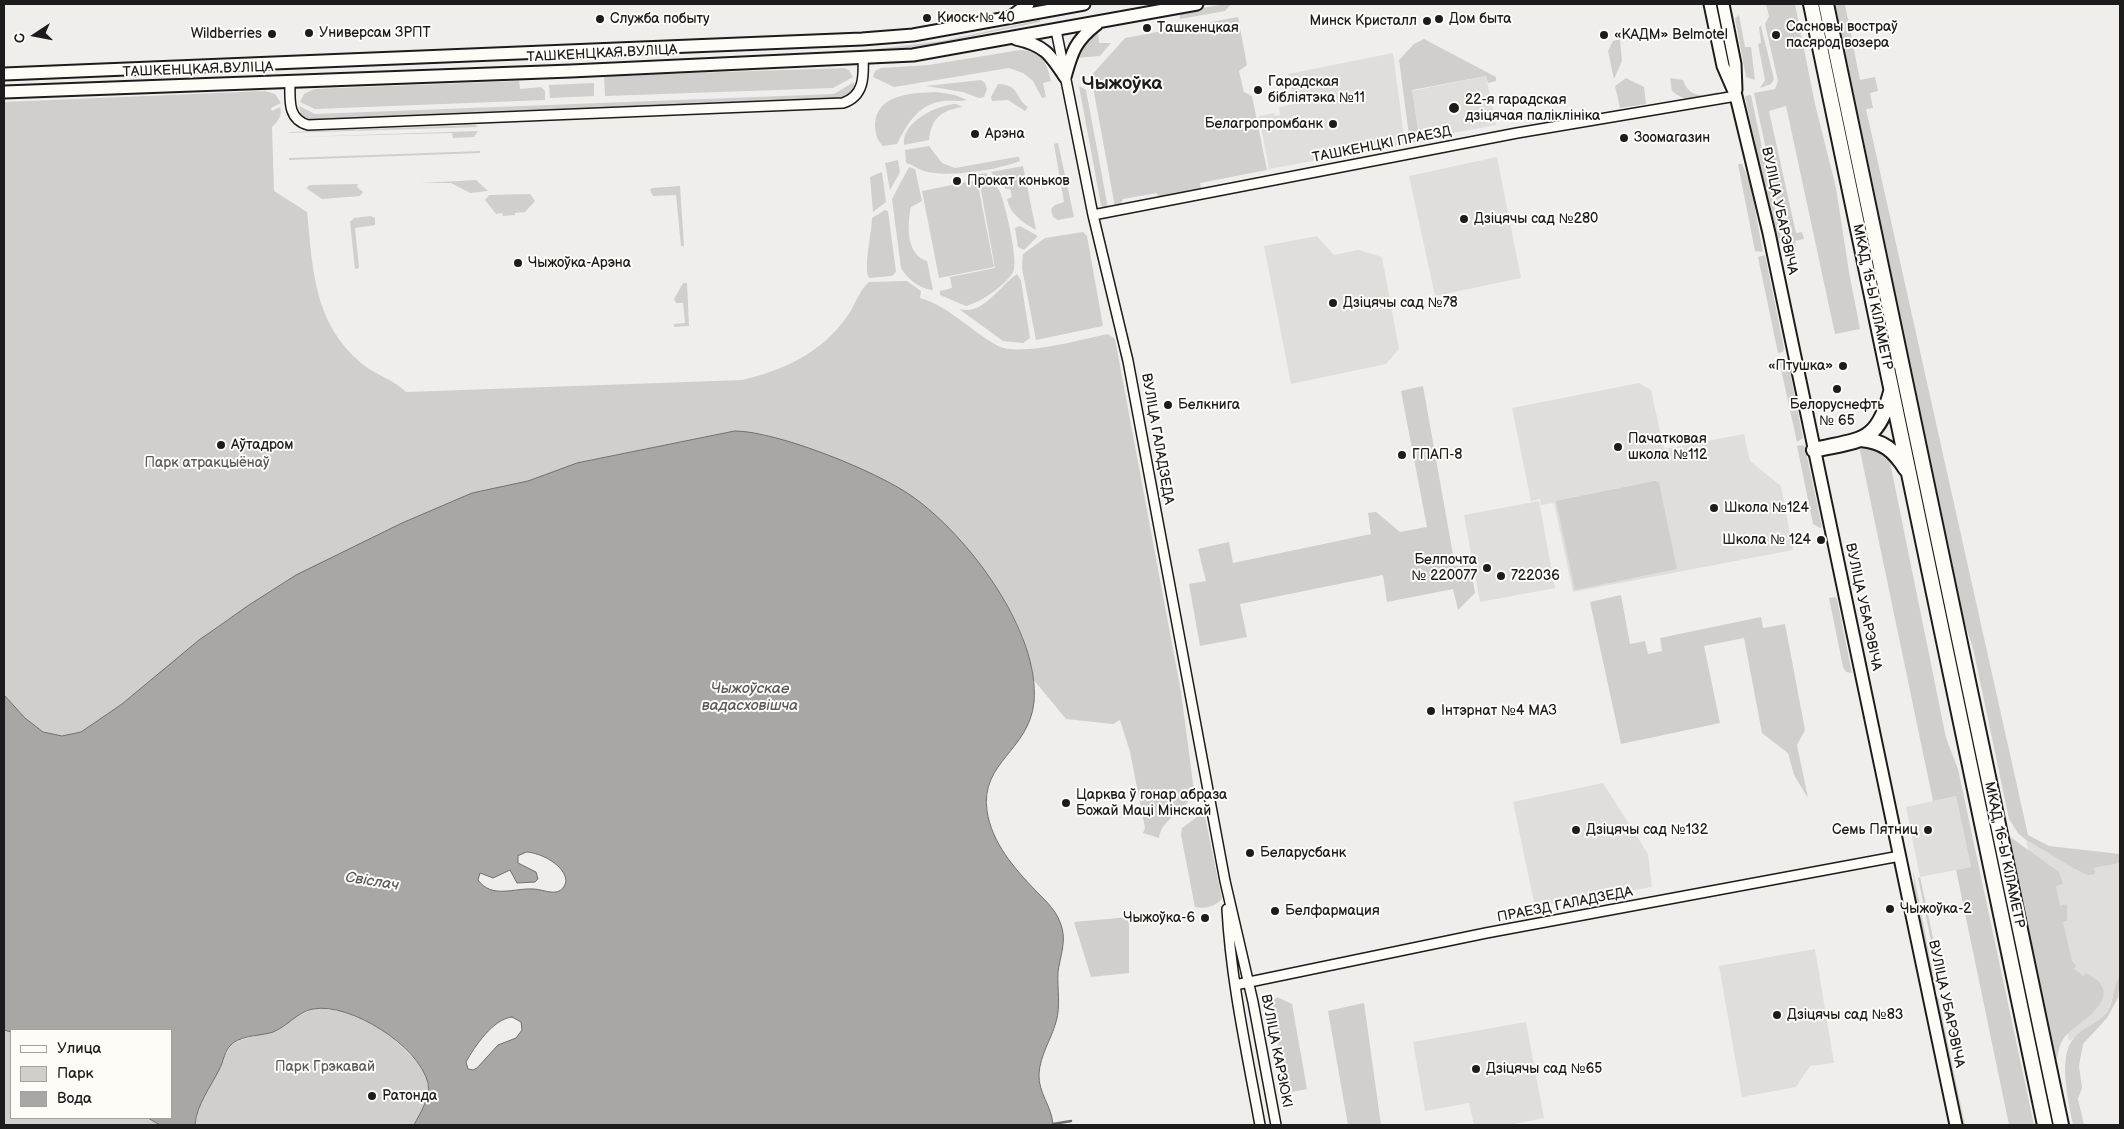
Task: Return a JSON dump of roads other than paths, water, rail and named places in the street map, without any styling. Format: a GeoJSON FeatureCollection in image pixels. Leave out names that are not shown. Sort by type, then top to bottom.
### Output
{"type":"FeatureCollection","features":[{"type":"Feature","properties":{"kind":"highway","name":"МКАД, 15-Ы КІЛАМЕТР"},"geometry":{"type":"LineString","coordinates":[[1812,4],[1933,589]]}},
{"type":"Feature","properties":{"kind":"highway","name":"МКАД, 15-Ы КІЛАМЕТР"},"geometry":{"type":"LineString","coordinates":[[1826,4],[1948,585]]}},
{"type":"Feature","properties":{"kind":"highway"},"geometry":{"type":"LineString","coordinates":[[1814,450],[1861,439],[1871,434],[1881,424],[1892,389]]}},
{"type":"Feature","properties":{"kind":"highway"},"geometry":{"type":"LineString","coordinates":[[1861,439],[1884,444],[1898,456],[1909,474]]}},
{"type":"Feature","properties":{"kind":"highway","name":"МКАД, 16-Ы КІЛАМЕТР"},"geometry":{"type":"LineString","coordinates":[[1948,585],[2061,1125]]}},
{"type":"Feature","properties":{"kind":"highway","name":"МКАД, 16-Ы КІЛАМЕТР"},"geometry":{"type":"LineString","coordinates":[[1933,589],[2045,1125]]}},
{"type":"Feature","properties":{"kind":"main road"},"geometry":{"type":"LineString","coordinates":[[1008,18],[1028,4]]}},
{"type":"Feature","properties":{"kind":"main road","name":"ТАШКЕНЦКАЯ ВУЛІЦА"},"geometry":{"type":"LineString","coordinates":[[4,74],[862,38],[913,34],[1008,18],[1051,7],[1084,4]]}},
{"type":"Feature","properties":{"kind":"main road","name":"ТАШКЕНЦКАЯ ВУЛІЦА"},"geometry":{"type":"LineString","coordinates":[[4,92],[863,58],[927,53],[1197,4]]}},
{"type":"Feature","properties":{"kind":"main road","name":"ВУЛІЦА УБАРЭВІЧА"},"geometry":{"type":"LineString","coordinates":[[1710,4],[1723,66],[1736,96],[1769,233],[1956,1125]]}},
{"type":"Feature","properties":{"kind":"main road","name":"ВУЛІЦА УБАРЭВІЧА"},"geometry":{"type":"LineString","coordinates":[[1723,4],[1735,64],[1736,96]]}},
{"type":"Feature","properties":{"kind":"main road","name":"ВУЛІЦА ГАЛАДЗЕДА"},"geometry":{"type":"LineString","coordinates":[[1051,7],[1056,30]]}},
{"type":"Feature","properties":{"kind":"main road"},"geometry":{"type":"LineString","coordinates":[[1065,77],[1076,44],[1082,36],[1098,23]]}},
{"type":"Feature","properties":{"kind":"main road"},"geometry":{"type":"LineString","coordinates":[[862,38],[863,58]]}},
{"type":"Feature","properties":{"kind":"main road"},"geometry":{"type":"LineString","coordinates":[[1010,38],[1041,47],[1050,55],[1065,77]]}},
{"type":"Feature","properties":{"kind":"main road"},"geometry":{"type":"LineString","coordinates":[[289,62],[290,81]]}},
{"type":"Feature","properties":{"kind":"street","name":"ВУЛІЦА ГАЛАДЗЕДА"},"geometry":{"type":"LineString","coordinates":[[1056,30],[1093,215],[1128,361],[1225,881],[1248,982]]}},
{"type":"Feature","properties":{"kind":"street"},"geometry":{"type":"LineString","coordinates":[[290,81],[290,107],[292,114],[299,121],[308,125],[494,119],[843,103],[854,98],[865,79],[863,58]]}},
{"type":"Feature","properties":{"kind":"street","name":"ТАШКЕНЦКІ ПРАЕЗД"},"geometry":{"type":"LineString","coordinates":[[1093,215],[1518,133],[1736,96]]}},
{"type":"Feature","properties":{"kind":"street","name":"ПРАЕЗД ГАЛАДЗЕДА"},"geometry":{"type":"LineString","coordinates":[[1235,984],[1494,932],[1900,856]]}},
{"type":"Feature","properties":{"kind":"street","name":"ВУЛІЦА ГАЛАДЗЕДА"},"geometry":{"type":"LineString","coordinates":[[1225,881],[1229,941],[1235,984]]}},
{"type":"Feature","properties":{"kind":"street","name":"ВУЛІЦА КАРЗЮКІ"},"geometry":{"type":"LineString","coordinates":[[1248,982],[1276,1125]]}},
{"type":"Feature","properties":{"kind":"street","name":"ВУЛІЦА КАРЗЮКІ"},"geometry":{"type":"LineString","coordinates":[[1235,984],[1260,1125]]}},
{"type":"Feature","properties":{"kind":"water","name":"Чыжоўскае вадасховішча"},"geometry":{"type":"Polygon","coordinates":[[[735,431],[753,433],[801,445],[853,465],[897,487],[934,514],[977,560],[1013,616],[1025,646],[1033,674],[1034,702],[1030,719],[1024,733],[997,768],[991,780],[987,794],[987,811],[994,834],[1005,854],[1052,908],[1062,928],[1063,939],[1058,972],[1059,1003],[1057,1016],[1054,1029],[1041,1060],[1039,1074],[1039,1081],[1053,1125],[414,1125],[424,1105],[429,1088],[422,1069],[411,1055],[397,1041],[363,1020],[345,1012],[313,1009],[297,1016],[273,1032],[247,1037],[233,1043],[226,1052],[219,1070],[201,1103],[195,1125],[160,1125],[150,1119],[172,1119],[172,1029],[10,1029],[10,1032],[4,1030],[4,695],[25,718],[43,732],[62,736],[81,732],[122,704],[199,640],[296,575],[402,523],[472,493],[528,481],[577,463],[735,431]],[[527,852],[518,856],[518,863],[536,872],[538,879],[535,882],[517,883],[510,870],[493,878],[480,873],[478,880],[484,886],[496,891],[533,889],[553,892],[562,889],[566,881],[565,875],[557,865],[545,857],[527,852]],[[512,1017],[491,1028],[474,1048],[466,1062],[468,1069],[473,1070],[477,1068],[498,1045],[516,1038],[522,1030],[521,1022],[512,1017]]]}},
{"type":"Feature","properties":{"kind":"waterway"},"geometry":{"type":"LineString","coordinates":[[1053,1124],[1071,1121]]}},
{"type":"Feature","properties":{"kind":"place","name":"Киоск № 40"},"geometry":{"type":"Point","coordinates":[927,18]}},
{"type":"Feature","properties":{"kind":"place","name":"Служба побыту"},"geometry":{"type":"Point","coordinates":[600,19]}},
{"type":"Feature","properties":{"kind":"place","name":"Дом быта"},"geometry":{"type":"Point","coordinates":[1439,19]}},
{"type":"Feature","properties":{"kind":"place","name":"Минск Кристалл"},"geometry":{"type":"Point","coordinates":[1427,21]}},
{"type":"Feature","properties":{"kind":"place","name":"Ташкенцкая"},"geometry":{"type":"Point","coordinates":[1147,28]}},
{"type":"Feature","properties":{"kind":"place","name":"Универсам ЗРПТ"},"geometry":{"type":"Point","coordinates":[309,33]}},
{"type":"Feature","properties":{"kind":"place","name":"Wildberries"},"geometry":{"type":"Point","coordinates":[272,34]}},
{"type":"Feature","properties":{"kind":"place","name":"«КАДМ» Belmotel"},"geometry":{"type":"Point","coordinates":[1604,35]}},
{"type":"Feature","properties":{"kind":"place","name":"Сасновы востраў пасярод возера"},"geometry":{"type":"Point","coordinates":[1776,35]}},
{"type":"Feature","properties":{"kind":"place","name":"Гарадская бібліятэка №11"},"geometry":{"type":"Point","coordinates":[1258,90]}},
{"type":"Feature","properties":{"kind":"place","name":"22-я гарадская дзіцячая паліклініка"},"geometry":{"type":"Point","coordinates":[1454,108]}},
{"type":"Feature","properties":{"kind":"place","name":"Белагропромбанк"},"geometry":{"type":"Point","coordinates":[1333,124]}},
{"type":"Feature","properties":{"kind":"place","name":"Арэна"},"geometry":{"type":"Point","coordinates":[975,134]}},
{"type":"Feature","properties":{"kind":"place","name":"Зоомагазин"},"geometry":{"type":"Point","coordinates":[1624,138]}},
{"type":"Feature","properties":{"kind":"place","name":"Прокат коньков"},"geometry":{"type":"Point","coordinates":[957,181]}},
{"type":"Feature","properties":{"kind":"place","name":"Дзіцячы сад №280"},"geometry":{"type":"Point","coordinates":[1464,219]}},
{"type":"Feature","properties":{"kind":"place","name":"Чыжоўка-Арэна"},"geometry":{"type":"Point","coordinates":[518,263]}},
{"type":"Feature","properties":{"kind":"place","name":"Дзіцячы сад №78"},"geometry":{"type":"Point","coordinates":[1333,303]}},
{"type":"Feature","properties":{"kind":"place","name":"«Птушка»"},"geometry":{"type":"Point","coordinates":[1843,366]}},
{"type":"Feature","properties":{"kind":"place","name":"Белоруснефть № 65"},"geometry":{"type":"Point","coordinates":[1837,389]}},
{"type":"Feature","properties":{"kind":"place","name":"Белкнига"},"geometry":{"type":"Point","coordinates":[1168,405]}},
{"type":"Feature","properties":{"kind":"place","name":"Аўтадром"},"geometry":{"type":"Point","coordinates":[221,445]}},
{"type":"Feature","properties":{"kind":"place","name":"Пачатковая школа №112"},"geometry":{"type":"Point","coordinates":[1618,447]}},
{"type":"Feature","properties":{"kind":"place","name":"ГПАП-8"},"geometry":{"type":"Point","coordinates":[1402,455]}},
{"type":"Feature","properties":{"kind":"place","name":"Школа №124"},"geometry":{"type":"Point","coordinates":[1714,508]}},
{"type":"Feature","properties":{"kind":"place","name":"Школа № 124"},"geometry":{"type":"Point","coordinates":[1821,540]}},
{"type":"Feature","properties":{"kind":"place","name":"Белпочта № 220077"},"geometry":{"type":"Point","coordinates":[1487,568]}},
{"type":"Feature","properties":{"kind":"place","name":"722036"},"geometry":{"type":"Point","coordinates":[1501,576]}},
{"type":"Feature","properties":{"kind":"place","name":"Інтэрнат №4 МАЗ"},"geometry":{"type":"Point","coordinates":[1431,711]}},
{"type":"Feature","properties":{"kind":"place","name":"Царква ў гонар абраза Божай Маці Мінскай"},"geometry":{"type":"Point","coordinates":[1066,803]}},
{"type":"Feature","properties":{"kind":"place","name":"Дзіцячы сад №132"},"geometry":{"type":"Point","coordinates":[1576,830]}},
{"type":"Feature","properties":{"kind":"place","name":"Семь Пятниц"},"geometry":{"type":"Point","coordinates":[1928,830]}},
{"type":"Feature","properties":{"kind":"place","name":"Беларусбанк"},"geometry":{"type":"Point","coordinates":[1250,853]}},
{"type":"Feature","properties":{"kind":"place","name":"Чыжоўка-2"},"geometry":{"type":"Point","coordinates":[1890,909]}},
{"type":"Feature","properties":{"kind":"place","name":"Белфармация"},"geometry":{"type":"Point","coordinates":[1275,911]}},
{"type":"Feature","properties":{"kind":"place","name":"Чыжоўка-6"},"geometry":{"type":"Point","coordinates":[1205,918]}},
{"type":"Feature","properties":{"kind":"place","name":"Дзіцячы сад №83"},"geometry":{"type":"Point","coordinates":[1777,1015]}},
{"type":"Feature","properties":{"kind":"place","name":"Дзіцячы сад №65"},"geometry":{"type":"Point","coordinates":[1476,1069]}},
{"type":"Feature","properties":{"kind":"place","name":"Ратонда"},"geometry":{"type":"Point","coordinates":[372,1096]}},
{"type":"Feature","properties":{"kind":"district","name":"Чыжоўка"},"geometry":{"type":"Point","coordinates":[1122,84]}},
{"type":"Feature","properties":{"kind":"park label","name":"Парк атракцыёнаў"},"geometry":{"type":"Point","coordinates":[207,463]}},
{"type":"Feature","properties":{"kind":"park label","name":"Парк Грэкавай"},"geometry":{"type":"Point","coordinates":[325,1067]}},
{"type":"Feature","properties":{"kind":"water label","name":"Свіслач"},"geometry":{"type":"Point","coordinates":[372,882]}}]}
